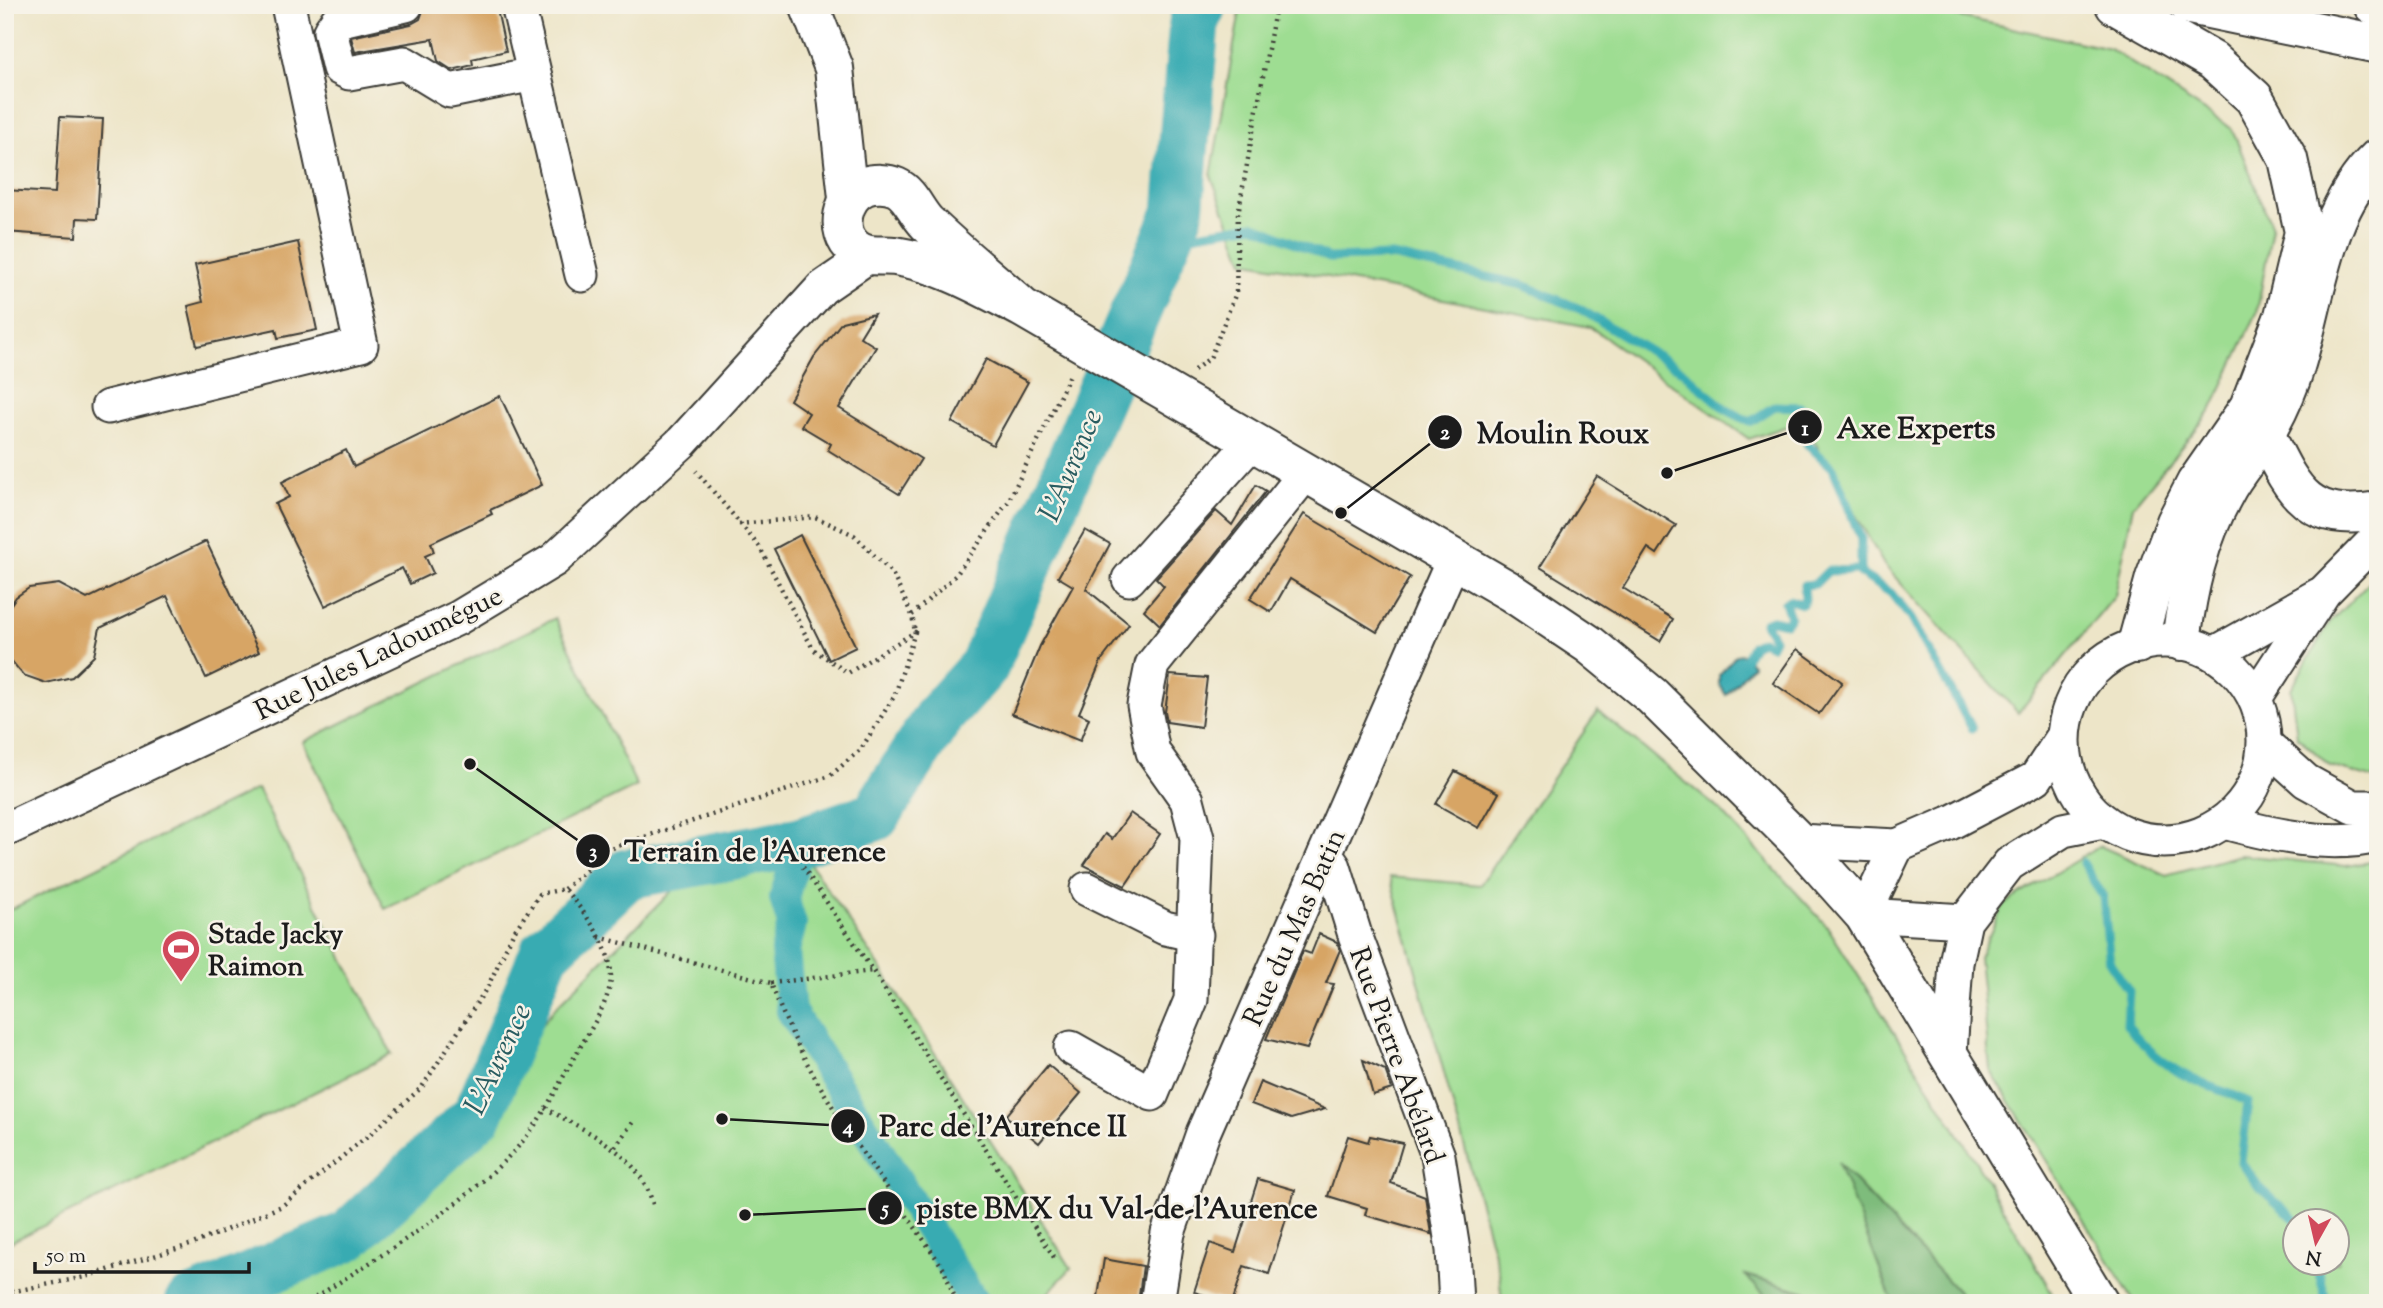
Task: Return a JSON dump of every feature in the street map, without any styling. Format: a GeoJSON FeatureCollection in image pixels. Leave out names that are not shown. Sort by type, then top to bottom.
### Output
{"type":"FeatureCollection","features":[{"type":"Feature","properties":{"kind":"main road"},"geometry":{"type":"LineString","coordinates":[[809,5],[834,68],[864,235]]}},
{"type":"Feature","properties":{"kind":"main road"},"geometry":{"type":"LineString","coordinates":[[2115,5],[2213,61],[2254,97],[2288,159],[2304,232],[2284,316],[2249,407],[2196,484],[2176,522],[2137,644]]}},
{"type":"Feature","properties":{"kind":"main road"},"geometry":{"type":"LineString","coordinates":[[2189,5],[2378,44]]}},
{"type":"Feature","properties":{"kind":"main road"},"geometry":{"type":"LineString","coordinates":[[2197,648],[2188,585],[2201,541],[2225,491],[2265,434],[2290,380],[2331,232],[2358,177],[2378,159]]}},
{"type":"Feature","properties":{"kind":"main road"},"geometry":{"type":"LineString","coordinates":[[864,235],[869,185],[883,183],[897,187],[908,196],[915,209],[1023,308]]}},
{"type":"Feature","properties":{"kind":"main road"},"geometry":{"type":"LineString","coordinates":[[864,235],[908,244],[916,228],[915,209]]}},
{"type":"Feature","properties":{"kind":"main road"},"geometry":{"type":"LineString","coordinates":[[864,235],[945,269],[1023,308],[1454,558],[1511,592],[1600,653],[1652,696],[1798,841],[1864,915],[2099,1303]]}},
{"type":"Feature","properties":{"kind":"main road"},"geometry":{"type":"LineString","coordinates":[[2265,434],[2288,482],[2319,509],[2358,514],[2378,511]]}},
{"type":"Feature","properties":{"kind":"street"},"geometry":{"type":"LineString","coordinates":[[108,407],[361,345],[288,5]]}},
{"type":"Feature","properties":{"kind":"street"},"geometry":{"type":"LineString","coordinates":[[406,5],[337,21],[330,31],[339,68],[349,74],[404,63],[450,91],[534,74]]}},
{"type":"Feature","properties":{"kind":"street"},"geometry":{"type":"LineString","coordinates":[[518,5],[582,275]]}},
{"type":"Feature","properties":{"kind":"street","name":"Rue Jules Ladoumégue"},"geometry":{"type":"LineString","coordinates":[[5,830],[458,618],[554,560],[681,442],[822,288],[864,235]]}},
{"type":"Feature","properties":{"kind":"street"},"geometry":{"type":"LineString","coordinates":[[1129,579],[1252,442]]}},
{"type":"Feature","properties":{"kind":"street"},"geometry":{"type":"LineString","coordinates":[[1071,1048],[1152,1094],[1191,1000],[1196,935],[1197,838],[1187,800],[1153,752],[1144,705],[1152,665],[1305,474]]}},
{"type":"Feature","properties":{"kind":"street"},"geometry":{"type":"LineString","coordinates":[[2255,698],[2324,592],[2378,537]]}},
{"type":"Feature","properties":{"kind":"street","name":"Rue du Mas Batin"},"geometry":{"type":"LineString","coordinates":[[1157,1303],[1168,1233],[1203,1133],[1454,558]]}},
{"type":"Feature","properties":{"kind":"street"},"geometry":{"type":"LineString","coordinates":[[2197,648],[2324,592]]}},
{"type":"Feature","properties":{"kind":"street"},"geometry":{"type":"LineString","coordinates":[[2137,644],[2197,648],[2238,673],[2255,698],[2263,720],[2265,744],[2259,774],[2245,800],[2224,822],[2195,836],[2164,841],[2132,836],[2103,821],[2080,798],[2067,769],[2063,737],[2069,706],[2085,678],[2108,657],[2137,644]]}},
{"type":"Feature","properties":{"kind":"street"},"geometry":{"type":"LineString","coordinates":[[1798,841],[1897,846],[1950,823],[2036,778],[2063,737]]}},
{"type":"Feature","properties":{"kind":"street"},"geometry":{"type":"LineString","coordinates":[[2265,744],[2306,781],[2341,801],[2353,807],[2378,807]]}},
{"type":"Feature","properties":{"kind":"street"},"geometry":{"type":"LineString","coordinates":[[1950,1053],[1956,963],[1965,921],[2009,864],[2063,830],[2103,821]]}},
{"type":"Feature","properties":{"kind":"street"},"geometry":{"type":"LineString","coordinates":[[2224,822],[2277,836],[2360,841],[2378,836]]}},
{"type":"Feature","properties":{"kind":"street"},"geometry":{"type":"LineString","coordinates":[[1897,846],[1864,915],[1965,921]]}},
{"type":"Feature","properties":{"kind":"street","name":"Rue Pierre Abélard"},"geometry":{"type":"LineString","coordinates":[[1325,854],[1334,867],[1354,935],[1438,1156],[1453,1250],[1456,1303]]}},
{"type":"Feature","properties":{"kind":"street"},"geometry":{"type":"LineString","coordinates":[[1087,889],[1165,928],[1196,935]]}},
{"type":"Feature","properties":{"kind":"path"},"geometry":{"type":"LineString","coordinates":[[1150,383],[1210,358],[1236,293],[1238,214],[1276,5]]}},
{"type":"Feature","properties":{"kind":"path"},"geometry":{"type":"LineString","coordinates":[[912,615],[956,575],[1008,502],[1089,347]]}},
{"type":"Feature","properties":{"kind":"path"},"geometry":{"type":"LineString","coordinates":[[681,442],[693,467],[759,546],[813,649],[848,673],[915,632]]}},
{"type":"Feature","properties":{"kind":"path"},"geometry":{"type":"LineString","coordinates":[[5,1293],[85,1277],[146,1259],[193,1244],[282,1206],[376,1129],[422,1087],[488,986],[513,933],[540,894],[564,889],[614,847],[830,776],[862,749],[895,695],[915,632],[912,615],[892,573],[853,535],[815,517],[739,524]]}},
{"type":"Feature","properties":{"kind":"path"},"geometry":{"type":"LineString","coordinates":[[803,867],[873,971],[1055,1259]]}},
{"type":"Feature","properties":{"kind":"path"},"geometry":{"type":"LineString","coordinates":[[307,1303],[430,1222],[470,1191],[513,1152],[545,1108],[607,994],[611,977],[608,959],[598,937],[564,889]]}},
{"type":"Feature","properties":{"kind":"path"},"geometry":{"type":"LineString","coordinates":[[598,937],[771,984],[800,978],[873,971]]}},
{"type":"Feature","properties":{"kind":"path"},"geometry":{"type":"LineString","coordinates":[[771,984],[783,1018],[808,1068],[943,1268],[957,1303]]}},
{"type":"Feature","properties":{"kind":"path"},"geometry":{"type":"LineString","coordinates":[[545,1108],[615,1147],[649,1189],[654,1208]]}},
{"type":"Feature","properties":{"kind":"path"},"geometry":{"type":"LineString","coordinates":[[615,1147],[635,1119]]}},
{"type":"Feature","properties":{"kind":"green space"},"geometry":{"type":"Polygon","coordinates":[[[1241,5],[1904,5],[2110,49],[2232,129],[2272,227],[2257,313],[2211,411],[2133,506],[2115,596],[2018,713],[1884,565],[1803,421],[1749,439],[1590,327],[1244,261],[1211,176],[1241,5]]]}},
{"type":"Feature","properties":{"kind":"green space"},"geometry":{"type":"Polygon","coordinates":[[[2378,573],[2378,780],[2330,766],[2297,736],[2291,689],[2329,623],[2378,573]]]}},
{"type":"Feature","properties":{"kind":"green space"},"geometry":{"type":"Polygon","coordinates":[[[555,618],[637,786],[385,909],[303,742],[555,618]]]}},
{"type":"Feature","properties":{"kind":"green space"},"geometry":{"type":"Polygon","coordinates":[[[1598,711],[1721,811],[1827,926],[1976,1162],[2058,1303],[1968,1303],[1840,1165],[1893,1303],[1845,1303],[1746,1275],[1774,1303],[1502,1303],[1499,1272],[1390,877],[1480,885],[1598,711]]]}},
{"type":"Feature","properties":{"kind":"green space","name":"Stade Jacky Raimon"},"geometry":{"type":"Polygon","coordinates":[[[257,789],[392,1054],[5,1245],[5,912],[257,789]]]}},
{"type":"Feature","properties":{"kind":"green space"},"geometry":{"type":"Polygon","coordinates":[[[2100,846],[2166,875],[2240,855],[2346,866],[2378,861],[2378,1303],[2135,1303],[1990,1070],[1979,957],[2004,904],[2100,846]]]}},
{"type":"Feature","properties":{"kind":"green space"},"geometry":{"type":"Polygon","coordinates":[[[806,858],[882,970],[1071,1268],[1039,1303],[255,1303],[379,1230],[554,1009],[673,890],[806,858]]]}},
{"type":"Feature","properties":{"kind":"green space"},"geometry":{"type":"Polygon","coordinates":[[[1838,1163],[1968,1303],[1893,1303],[1838,1163]]]}},
{"type":"Feature","properties":{"kind":"green space"},"geometry":{"type":"Polygon","coordinates":[[[1744,1275],[1845,1303],[1774,1303],[1744,1275]]]}},
{"type":"Feature","properties":{"kind":"water"},"geometry":{"type":"Polygon","coordinates":[[[1742,654],[1753,665],[1726,695],[1719,684],[1719,675],[1736,655],[1742,654]]]}},
{"type":"Feature","properties":{"kind":"building"},"geometry":{"type":"Polygon","coordinates":[[[425,5],[441,5],[441,11],[468,5],[496,5],[506,51],[472,59],[473,65],[452,70],[438,61],[433,39],[355,52],[351,37],[411,24],[420,19],[425,5]]]}},
{"type":"Feature","properties":{"kind":"building"},"geometry":{"type":"Polygon","coordinates":[[[60,117],[103,119],[97,219],[77,218],[76,237],[5,232],[5,190],[55,193],[60,117]]]}},
{"type":"Feature","properties":{"kind":"building"},"geometry":{"type":"Polygon","coordinates":[[[298,242],[317,330],[278,338],[276,329],[197,346],[188,306],[203,302],[195,265],[298,242]]]}},
{"type":"Feature","properties":{"kind":"building"},"geometry":{"type":"Polygon","coordinates":[[[874,314],[860,337],[876,347],[839,408],[921,459],[899,494],[828,450],[831,444],[801,426],[809,413],[790,400],[814,357],[842,322],[874,314]]]}},
{"type":"Feature","properties":{"kind":"building"},"geometry":{"type":"Polygon","coordinates":[[[986,359],[1028,382],[993,445],[952,422],[986,359]]]}},
{"type":"Feature","properties":{"kind":"building"},"geometry":{"type":"Polygon","coordinates":[[[500,396],[542,485],[490,510],[492,514],[431,543],[434,552],[425,556],[433,573],[410,584],[402,568],[325,606],[275,504],[289,497],[282,482],[346,450],[354,467],[500,396]]]}},
{"type":"Feature","properties":{"kind":"building"},"geometry":{"type":"Polygon","coordinates":[[[1597,476],[1676,525],[1657,554],[1648,548],[1623,588],[1673,619],[1660,641],[1540,567],[1597,476]]]}},
{"type":"Feature","properties":{"kind":"building"},"geometry":{"type":"Polygon","coordinates":[[[1256,485],[1266,491],[1160,625],[1144,610],[1164,586],[1156,578],[1216,511],[1232,525],[1256,485]]]}},
{"type":"Feature","properties":{"kind":"building"},"geometry":{"type":"Polygon","coordinates":[[[1304,514],[1410,577],[1377,632],[1290,579],[1271,612],[1250,599],[1304,514]]]}},
{"type":"Feature","properties":{"kind":"building"},"geometry":{"type":"Polygon","coordinates":[[[1085,530],[1110,544],[1086,589],[1129,624],[1101,661],[1079,713],[1089,718],[1080,741],[1012,714],[1040,646],[1073,586],[1058,577],[1085,530]]]}},
{"type":"Feature","properties":{"kind":"building"},"geometry":{"type":"Polygon","coordinates":[[[800,535],[856,647],[829,660],[774,549],[800,535]]]}},
{"type":"Feature","properties":{"kind":"building"},"geometry":{"type":"Polygon","coordinates":[[[206,541],[259,652],[206,678],[167,596],[100,628],[94,656],[72,677],[46,683],[23,675],[5,653],[7,610],[16,597],[29,588],[59,584],[87,599],[206,541]]]}},
{"type":"Feature","properties":{"kind":"building"},"geometry":{"type":"Polygon","coordinates":[[[1797,649],[1842,682],[1819,714],[1773,683],[1797,649]]]}},
{"type":"Feature","properties":{"kind":"building"},"geometry":{"type":"Polygon","coordinates":[[[1170,675],[1207,678],[1201,727],[1167,722],[1165,712],[1170,675]]]}},
{"type":"Feature","properties":{"kind":"building"},"geometry":{"type":"Polygon","coordinates":[[[1455,771],[1499,793],[1479,828],[1436,804],[1455,771]]]}},
{"type":"Feature","properties":{"kind":"building"},"geometry":{"type":"Polygon","coordinates":[[[1130,813],[1160,834],[1125,886],[1084,865],[1105,834],[1112,839],[1130,813]]]}},
{"type":"Feature","properties":{"kind":"building"},"geometry":{"type":"Polygon","coordinates":[[[1319,934],[1337,942],[1340,950],[1326,983],[1334,984],[1307,1049],[1266,1039],[1303,951],[1311,954],[1319,934]]]}},
{"type":"Feature","properties":{"kind":"building"},"geometry":{"type":"Polygon","coordinates":[[[1363,1060],[1385,1070],[1392,1089],[1373,1095],[1363,1060]]]}},
{"type":"Feature","properties":{"kind":"building"},"geometry":{"type":"Polygon","coordinates":[[[1048,1065],[1081,1093],[1039,1143],[1006,1116],[1048,1065]]]}},
{"type":"Feature","properties":{"kind":"building"},"geometry":{"type":"Polygon","coordinates":[[[1260,1082],[1325,1109],[1291,1119],[1251,1104],[1260,1082]]]}},
{"type":"Feature","properties":{"kind":"building"},"geometry":{"type":"Polygon","coordinates":[[[1348,1136],[1368,1142],[1370,1136],[1403,1143],[1391,1183],[1425,1196],[1431,1234],[1365,1215],[1367,1208],[1328,1196],[1348,1136]]]}},
{"type":"Feature","properties":{"kind":"building"},"geometry":{"type":"Polygon","coordinates":[[[1258,1179],[1295,1190],[1269,1274],[1244,1266],[1232,1303],[1194,1292],[1210,1243],[1235,1252],[1258,1179]]]}},
{"type":"Feature","properties":{"kind":"building"},"geometry":{"type":"Polygon","coordinates":[[[1104,1259],[1143,1266],[1138,1303],[1097,1303],[1104,1259]]]}},
{"type":"Feature","properties":{"kind":"waterway","name":"L'Aurence"},"geometry":{"type":"LineString","coordinates":[[190,1303],[348,1236],[478,1114],[545,952],[627,874],[800,842],[875,816],[939,716],[984,666],[1178,213],[1194,23],[1202,5]]}},
{"type":"Feature","properties":{"kind":"waterway"},"geometry":{"type":"LineString","coordinates":[[1166,239],[1254,225],[1329,258],[1392,256],[1523,285],[1580,309],[1681,370],[1725,409],[1750,422],[1775,406],[1801,407],[1807,444],[1833,468],[1861,539],[1861,574],[1891,593],[1910,617],[1972,728]]}},
{"type":"Feature","properties":{"kind":"waterway"},"geometry":{"type":"LineString","coordinates":[[1744,661],[1753,645],[1762,641],[1771,645],[1774,639],[1765,623],[1772,620],[1786,623],[1790,617],[1785,603],[1789,600],[1802,604],[1805,599],[1804,585],[1815,584],[1828,571],[1861,570]]}},
{"type":"Feature","properties":{"kind":"waterway","name":"L'Aurence"},"geometry":{"type":"LineString","coordinates":[[800,842],[784,898],[792,924],[785,951],[791,1011],[975,1303]]}},
{"type":"Feature","properties":{"kind":"waterway"},"geometry":{"type":"LineString","coordinates":[[2083,863],[2103,897],[2110,963],[2129,991],[2127,1025],[2151,1052],[2169,1066],[2201,1083],[2248,1102],[2241,1162],[2259,1187],[2282,1208]]}},
{"type":"Feature","properties":{"kind":"waterway"},"geometry":{"type":"LineString","coordinates":[[2320,1276],[2327,1303]]}},
{"type":"Feature","properties":{"kind":"place","name":"Axe Experts"},"geometry":{"type":"Point","coordinates":[1667,473]}},
{"type":"Feature","properties":{"kind":"place","name":"Moulin Roux"},"geometry":{"type":"Point","coordinates":[1341,513]}},
{"type":"Feature","properties":{"kind":"place","name":"Terrain de l'Aurence"},"geometry":{"type":"Point","coordinates":[470,764]}},
{"type":"Feature","properties":{"kind":"place","name":"Stade Jacky Raimon"},"geometry":{"type":"Point","coordinates":[181,983]}},
{"type":"Feature","properties":{"kind":"place","name":"Parc de l'Aurence II"},"geometry":{"type":"Point","coordinates":[722,1119]}},
{"type":"Feature","properties":{"kind":"place","name":"piste BMX du Val-de-l'Aurence"},"geometry":{"type":"Point","coordinates":[745,1215]}}]}
